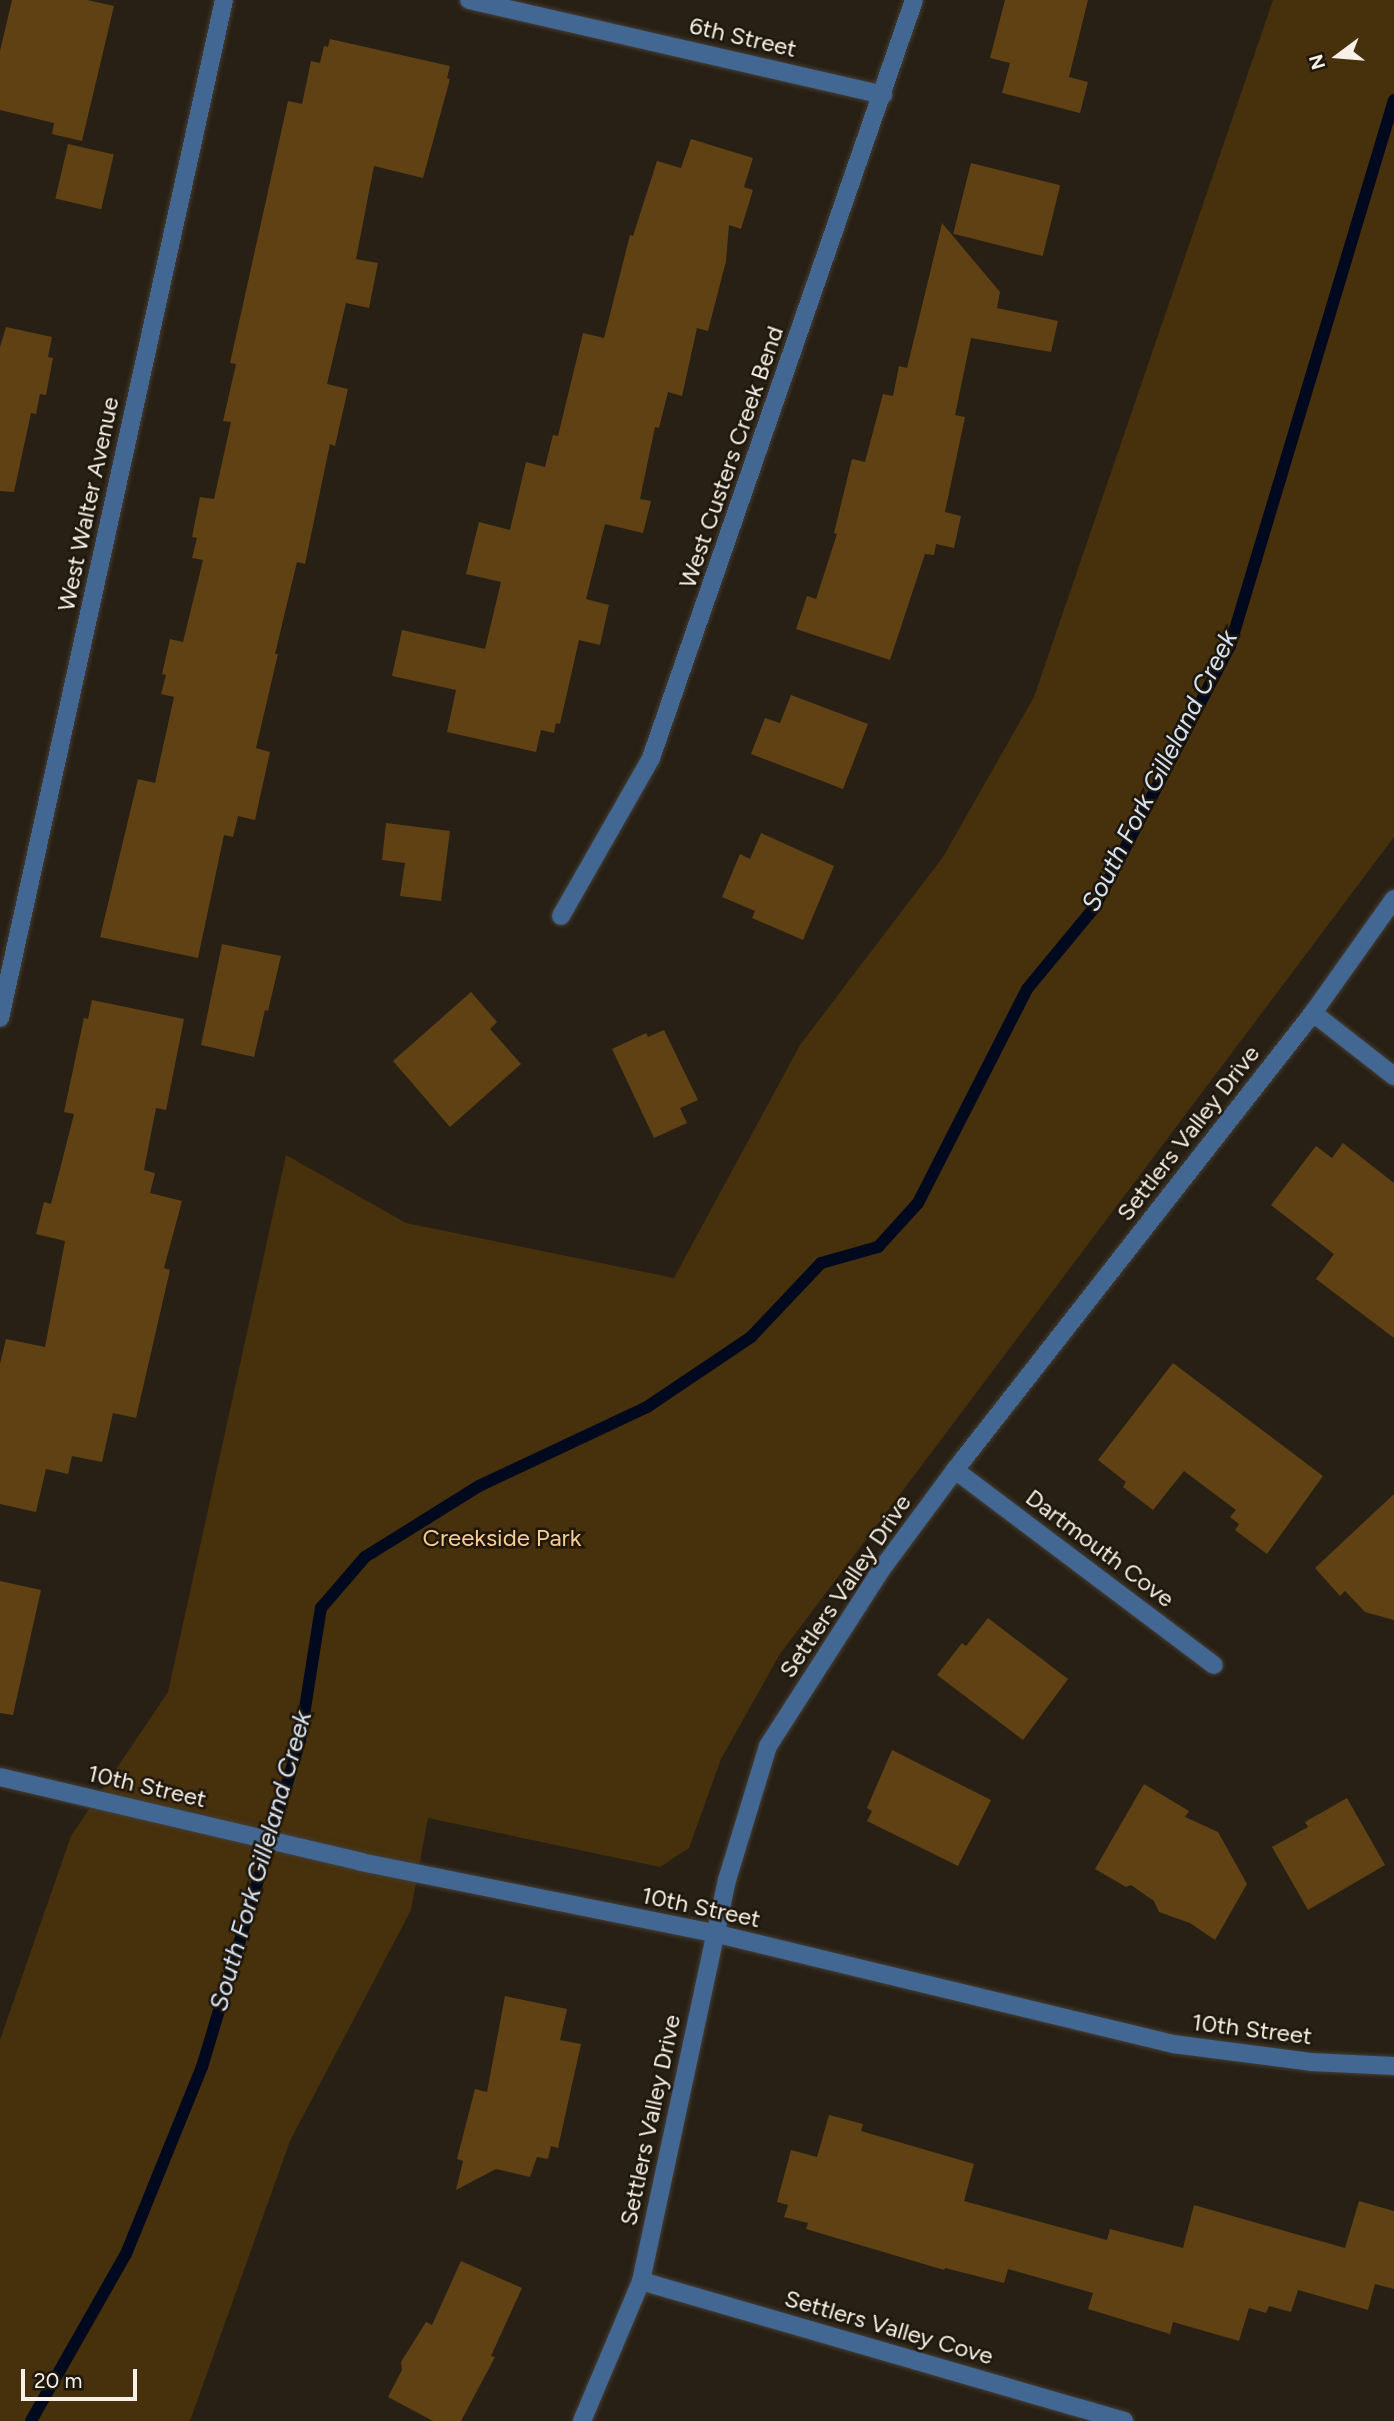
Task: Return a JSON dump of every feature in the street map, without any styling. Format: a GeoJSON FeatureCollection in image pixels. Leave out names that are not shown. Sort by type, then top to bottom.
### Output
{"type":"FeatureCollection","features":[{"type":"Feature","properties":{"kind":"street","name":"West Walter Avenue"},"geometry":{"type":"LineString","coordinates":[[0,1018],[225,0]]}},
{"type":"Feature","properties":{"kind":"street","name":"6th Street"},"geometry":{"type":"LineString","coordinates":[[470,0],[883,95]]}},
{"type":"Feature","properties":{"kind":"street","name":"West Custers Creek Bend"},"geometry":{"type":"LineString","coordinates":[[562,916],[651,758],[914,0]]}},
{"type":"Feature","properties":{"kind":"street","name":"Settlers Valley Drive"},"geometry":{"type":"LineString","coordinates":[[582,2421],[640,2281],[714,1933],[727,1880],[768,1746],[881,1570],[1313,1013],[1394,899]]}},
{"type":"Feature","properties":{"kind":"street"},"geometry":{"type":"LineString","coordinates":[[1313,1013],[1394,1076]]}},
{"type":"Feature","properties":{"kind":"street","name":"Dartmouth Cove"},"geometry":{"type":"LineString","coordinates":[[956,1470],[1214,1665]]}},
{"type":"Feature","properties":{"kind":"street","name":"10th Street"},"geometry":{"type":"LineString","coordinates":[[0,1777],[341,1858],[714,1933],[1173,2044],[1311,2062],[1394,2066]]}},
{"type":"Feature","properties":{"kind":"street","name":"Settlers Valley Cove"},"geometry":{"type":"LineString","coordinates":[[640,2281],[1124,2421]]}},
{"type":"Feature","properties":{"kind":"green space","name":"Creekside Park"},"geometry":{"type":"Polygon","coordinates":[[[1273,0],[1394,0],[1394,837],[780,1654],[721,1759],[689,1848],[660,1867],[428,1818],[411,1910],[290,2141],[190,2421],[0,2421],[0,2040],[71,1836],[168,1692],[286,1155],[406,1223],[674,1278],[800,1045],[943,857],[1034,697],[1273,0]]]}},
{"type":"Feature","properties":{"kind":"building"},"geometry":{"type":"Polygon","coordinates":[[[12,0],[87,0],[114,6],[82,141],[52,134],[54,123],[0,110],[0,51],[12,0]]]}},
{"type":"Feature","properties":{"kind":"building"},"geometry":{"type":"Polygon","coordinates":[[[1005,0],[1088,0],[1069,77],[1088,82],[1080,113],[1002,93],[1010,63],[990,58],[1005,0]]]}},
{"type":"Feature","properties":{"kind":"building"},"geometry":{"type":"Polygon","coordinates":[[[330,39],[450,66],[447,78],[450,79],[423,178],[374,166],[356,259],[378,263],[369,308],[346,303],[327,384],[348,389],[335,446],[330,444],[305,564],[297,562],[275,654],[278,654],[256,748],[270,752],[255,820],[238,816],[233,837],[224,835],[198,958],[100,937],[138,779],[155,783],[174,697],[161,694],[166,675],[162,674],[170,639],[183,642],[203,560],[192,558],[197,538],[192,537],[200,497],[214,499],[231,422],[223,421],[236,364],[230,363],[288,101],[302,104],[311,61],[320,63],[324,46],[328,47],[330,39]]]}},
{"type":"Feature","properties":{"kind":"building"},"geometry":{"type":"Polygon","coordinates":[[[691,139],[753,158],[744,187],[753,190],[741,229],[729,225],[726,261],[708,331],[697,328],[682,396],[668,392],[659,428],[655,427],[640,499],[651,501],[643,533],[605,524],[586,599],[609,605],[600,645],[579,640],[560,724],[556,723],[554,733],[541,730],[536,752],[447,732],[456,690],[392,676],[402,630],[485,649],[501,582],[466,574],[479,522],[510,530],[526,462],[545,467],[553,435],[558,436],[583,333],[604,338],[630,235],[633,236],[657,161],[681,168],[691,139]]]}},
{"type":"Feature","properties":{"kind":"building"},"geometry":{"type":"Polygon","coordinates":[[[68,144],[114,155],[101,209],[55,199],[68,144]]]}},
{"type":"Feature","properties":{"kind":"building"},"geometry":{"type":"Polygon","coordinates":[[[971,163],[1060,185],[1043,256],[953,234],[971,163]]]}},
{"type":"Feature","properties":{"kind":"building"},"geometry":{"type":"Polygon","coordinates":[[[942,223],[1000,292],[997,308],[1058,321],[1051,352],[971,338],[955,415],[965,417],[945,512],[961,516],[954,548],[936,544],[934,555],[925,554],[890,660],[796,629],[807,596],[816,599],[837,534],[834,533],[852,459],[865,462],[883,394],[893,396],[899,366],[907,368],[942,223]]]}},
{"type":"Feature","properties":{"kind":"building"},"geometry":{"type":"Polygon","coordinates":[[[6,327],[52,337],[48,357],[53,358],[46,395],[40,394],[36,414],[31,413],[14,492],[0,491],[0,347],[6,327]]]}},
{"type":"Feature","properties":{"kind":"building"},"geometry":{"type":"Polygon","coordinates":[[[791,695],[868,724],[843,789],[751,754],[765,718],[780,723],[791,695]]]}},
{"type":"Feature","properties":{"kind":"building"},"geometry":{"type":"Polygon","coordinates":[[[386,823],[450,831],[441,901],[400,896],[405,863],[382,860],[386,823]]]}},
{"type":"Feature","properties":{"kind":"building"},"geometry":{"type":"Polygon","coordinates":[[[761,833],[834,866],[803,940],[752,918],[755,911],[722,897],[740,854],[750,859],[761,833]]]}},
{"type":"Feature","properties":{"kind":"building"},"geometry":{"type":"Polygon","coordinates":[[[222,944],[281,956],[254,1057],[201,1045],[222,944]]]}},
{"type":"Feature","properties":{"kind":"building"},"geometry":{"type":"Polygon","coordinates":[[[471,992],[497,1022],[490,1029],[521,1064],[450,1127],[393,1061],[471,992]]]}},
{"type":"Feature","properties":{"kind":"building"},"geometry":{"type":"Polygon","coordinates":[[[92,1000],[184,1019],[166,1110],[156,1108],[144,1170],[155,1173],[150,1193],[182,1201],[164,1268],[170,1270],[136,1418],[113,1413],[102,1462],[72,1456],[68,1474],[46,1469],[36,1512],[0,1504],[0,1364],[6,1339],[45,1347],[65,1241],[36,1234],[44,1202],[51,1204],[74,1114],[64,1112],[84,1018],[88,1019],[92,1000]]]}},
{"type":"Feature","properties":{"kind":"building"},"geometry":{"type":"Polygon","coordinates":[[[664,1030],[698,1100],[680,1108],[687,1123],[654,1138],[612,1049],[646,1033],[648,1037],[664,1030]]]}},
{"type":"Feature","properties":{"kind":"building"},"geometry":{"type":"Polygon","coordinates":[[[1343,1143],[1394,1183],[1394,1338],[1316,1279],[1334,1254],[1271,1205],[1316,1146],[1332,1158],[1343,1143]]]}},
{"type":"Feature","properties":{"kind":"building"},"geometry":{"type":"Polygon","coordinates":[[[1173,1363],[1323,1476],[1267,1554],[1235,1530],[1239,1524],[1230,1517],[1236,1510],[1184,1471],[1153,1510],[1123,1487],[1126,1482],[1098,1460],[1173,1363]]]}},
{"type":"Feature","properties":{"kind":"building"},"geometry":{"type":"Polygon","coordinates":[[[1394,1494],[1394,1620],[1365,1612],[1345,1591],[1340,1596],[1315,1568],[1394,1494]]]}},
{"type":"Feature","properties":{"kind":"building"},"geometry":{"type":"Polygon","coordinates":[[[0,1581],[41,1590],[13,1715],[0,1713],[0,1581]]]}},
{"type":"Feature","properties":{"kind":"building"},"geometry":{"type":"Polygon","coordinates":[[[988,1618],[1068,1679],[1023,1740],[937,1675],[962,1643],[966,1646],[988,1618]]]}},
{"type":"Feature","properties":{"kind":"building"},"geometry":{"type":"Polygon","coordinates":[[[892,1750],[991,1800],[958,1866],[867,1821],[872,1811],[867,1808],[892,1750]]]}},
{"type":"Feature","properties":{"kind":"building"},"geometry":{"type":"Polygon","coordinates":[[[1144,1784],[1189,1811],[1185,1817],[1218,1832],[1247,1884],[1215,1940],[1190,1923],[1159,1912],[1154,1901],[1131,1885],[1126,1887],[1095,1869],[1144,1784]]]}},
{"type":"Feature","properties":{"kind":"building"},"geometry":{"type":"Polygon","coordinates":[[[1347,1798],[1385,1865],[1308,1910],[1272,1847],[1308,1827],[1305,1822],[1347,1798]]]}},
{"type":"Feature","properties":{"kind":"building"},"geometry":{"type":"Polygon","coordinates":[[[505,1996],[567,2009],[560,2040],[581,2044],[558,2148],[551,2146],[548,2159],[537,2157],[530,2177],[496,2169],[456,2190],[463,2161],[457,2159],[475,2089],[487,2092],[505,1996]]]}},
{"type":"Feature","properties":{"kind":"building"},"geometry":{"type":"Polygon","coordinates":[[[829,2115],[863,2124],[861,2131],[974,2164],[964,2201],[1107,2240],[1110,2229],[1183,2248],[1194,2205],[1345,2248],[1359,2201],[1394,2211],[1394,2289],[1375,2284],[1368,2310],[1298,2290],[1291,2312],[1269,2306],[1266,2313],[1249,2308],[1239,2341],[1173,2322],[1170,2334],[1088,2309],[1093,2293],[1008,2269],[1004,2283],[945,2268],[944,2270],[806,2229],[808,2223],[784,2217],[788,2205],[777,2202],[791,2150],[817,2157],[829,2115]]]}},
{"type":"Feature","properties":{"kind":"building"},"geometry":{"type":"Polygon","coordinates":[[[461,2261],[522,2288],[491,2356],[495,2357],[461,2421],[433,2421],[388,2397],[402,2370],[401,2362],[426,2322],[432,2325],[461,2261]]]}},
{"type":"Feature","properties":{"kind":"waterway","name":"South Fork Gilleland Creek"},"geometry":{"type":"LineString","coordinates":[[31,2421],[126,2254],[202,2067],[300,1740],[321,1608],[365,1557],[479,1486],[647,1407],[751,1337],[821,1263],[878,1247],[918,1203],[1027,989],[1094,908],[1230,646],[1394,100]]}}]}
